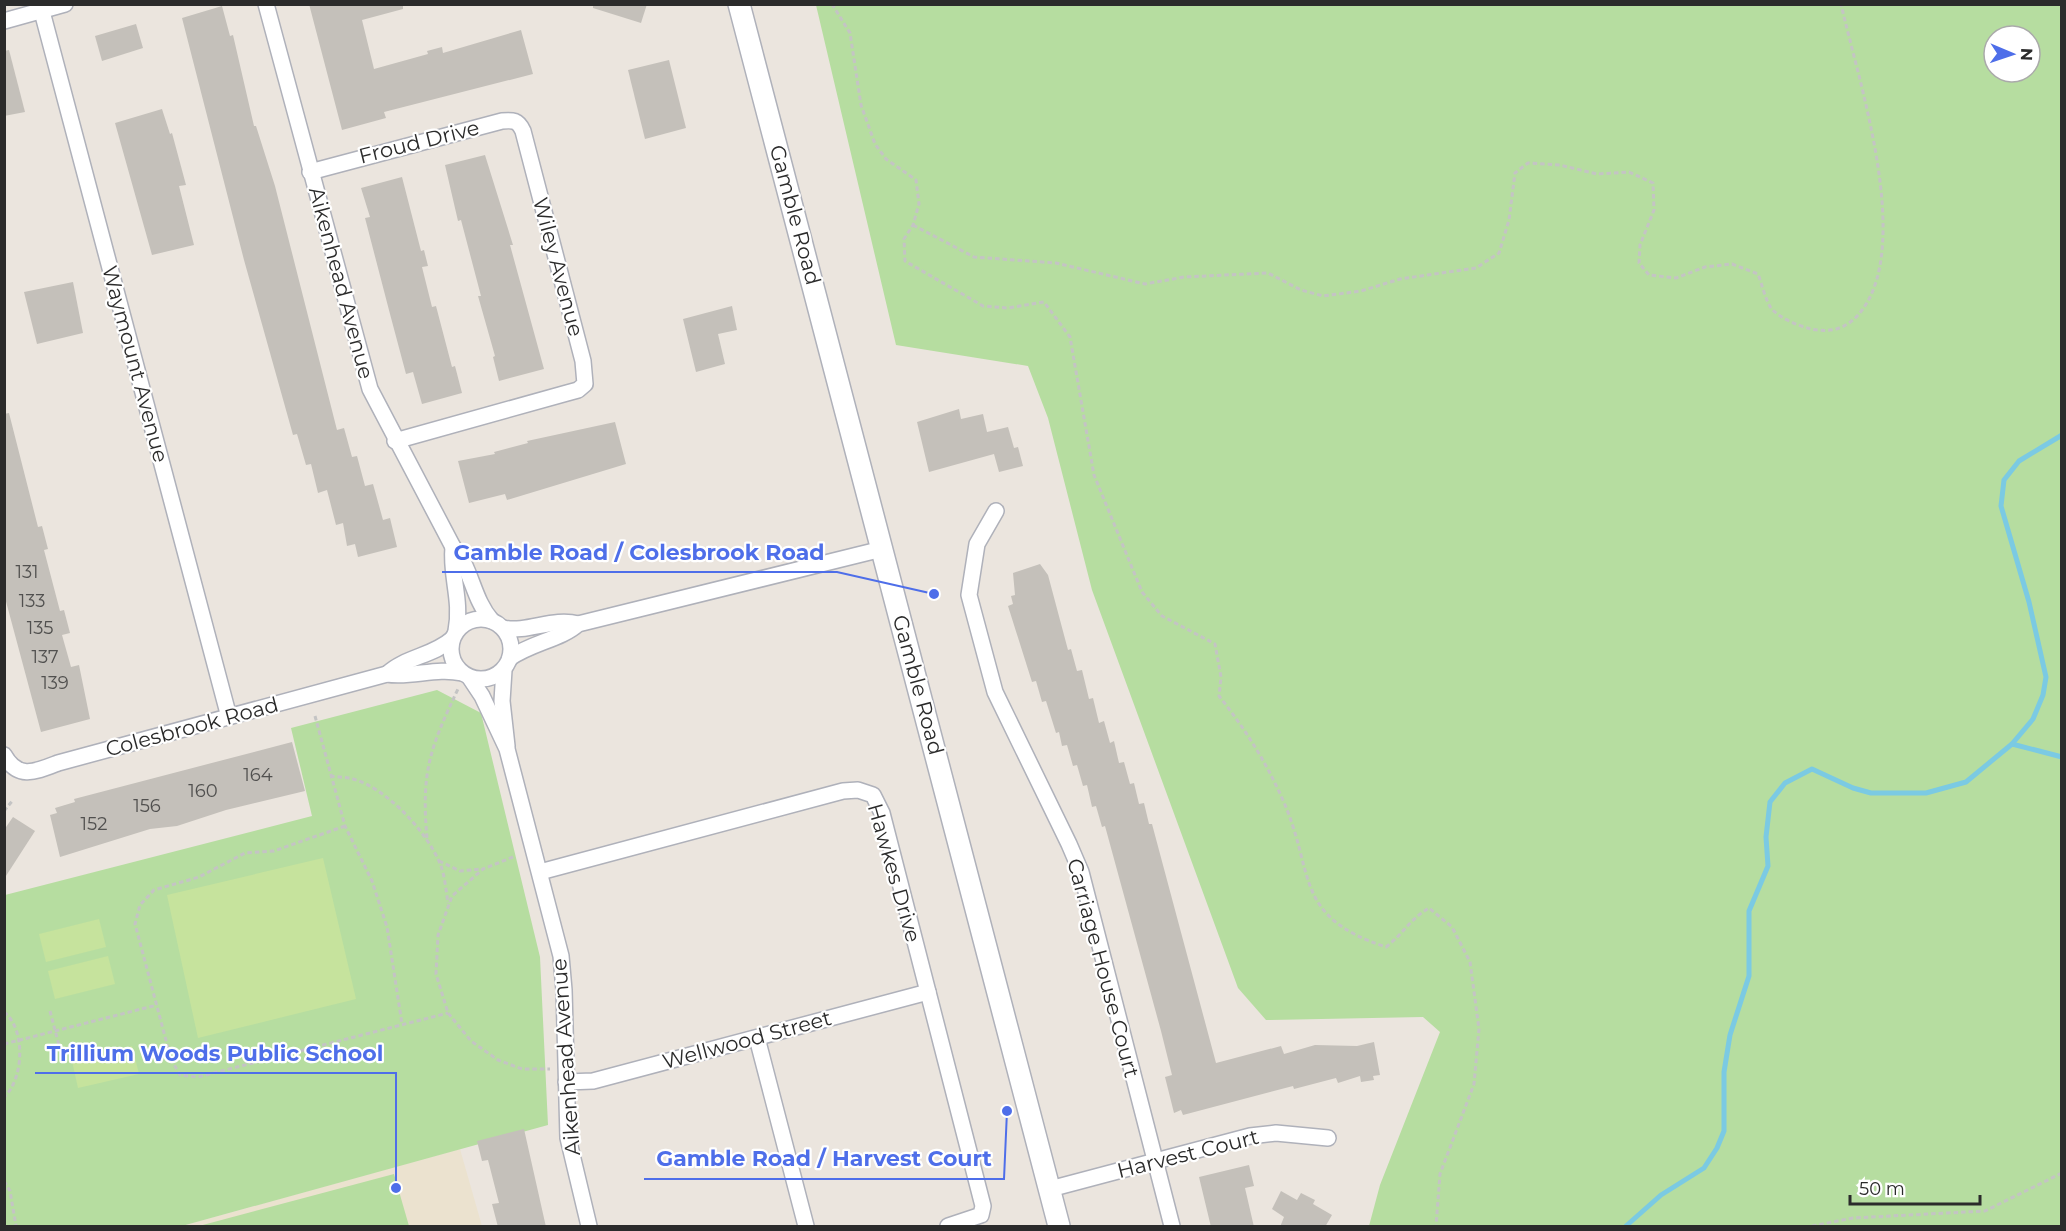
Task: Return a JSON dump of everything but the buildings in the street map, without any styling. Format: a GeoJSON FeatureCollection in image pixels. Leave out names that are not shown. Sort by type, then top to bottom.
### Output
{"type":"FeatureCollection","features":[{"type":"Feature","properties":{"kind":"main road","name":"Gamble Road"},"geometry":{"type":"LineString","coordinates":[[739,4],[1059,1227]]}},
{"type":"Feature","properties":{"kind":"street"},"geometry":{"type":"LineString","coordinates":[[4,21],[41,8],[65,4]]}},
{"type":"Feature","properties":{"kind":"street","name":"Aikenhead Avenue"},"geometry":{"type":"LineString","coordinates":[[266,4],[364,372],[395,441],[453,547],[463,558],[476,600],[497,625]]}},
{"type":"Feature","properties":{"kind":"street","name":"Waymount Avenue"},"geometry":{"type":"LineString","coordinates":[[41,8],[229,717]]}},
{"type":"Feature","properties":{"kind":"street","name":"Froud Drive"},"geometry":{"type":"LineString","coordinates":[[310,172],[502,121],[513,120],[520,124],[523,131]]}},
{"type":"Feature","properties":{"kind":"street","name":"Wiley Avenue"},"geometry":{"type":"LineString","coordinates":[[395,441],[578,390],[585,384],[586,373],[523,131]]}},
{"type":"Feature","properties":{"kind":"street","name":"Carriage House Court"},"geometry":{"type":"LineString","coordinates":[[996,511],[977,544],[969,595],[979,637],[995,692],[1081,872],[1172,1227]]}},
{"type":"Feature","properties":{"kind":"street","name":"Aikenhead Avenue"},"geometry":{"type":"LineString","coordinates":[[453,547],[452,562],[460,606],[454,635]]}},
{"type":"Feature","properties":{"kind":"street"},"geometry":{"type":"LineString","coordinates":[[578,624],[570,632],[528,646],[487,680],[463,680],[452,659],[454,635],[473,620],[527,629],[566,621],[578,624],[882,549]]}},
{"type":"Feature","properties":{"kind":"street"},"geometry":{"type":"LineString","coordinates":[[497,625],[511,642],[507,664]]}},
{"type":"Feature","properties":{"kind":"street","name":"Colesbrook Road"},"geometry":{"type":"LineString","coordinates":[[387,674],[395,666],[441,649],[454,635]]}},
{"type":"Feature","properties":{"kind":"street","name":"Aikenhead Avenue"},"geometry":{"type":"LineString","coordinates":[[507,664],[502,701],[507,749]]}},
{"type":"Feature","properties":{"kind":"street","name":"Colesbrook Road"},"geometry":{"type":"LineString","coordinates":[[4,755],[11,767],[22,772],[38,771],[58,763],[387,674],[398,676],[441,670],[463,680]]}},
{"type":"Feature","properties":{"kind":"street","name":"Aikenhead Avenue"},"geometry":{"type":"LineString","coordinates":[[463,680],[482,696],[507,749],[562,964],[569,1147],[589,1227]]}},
{"type":"Feature","properties":{"kind":"street","name":"Hawkes Drive"},"geometry":{"type":"LineString","coordinates":[[540,872],[843,791],[858,790],[873,795],[879,803],[983,1206],[981,1215],[948,1227]]}},
{"type":"Feature","properties":{"kind":"street","name":"Wellwood Street"},"geometry":{"type":"LineString","coordinates":[[566,1082],[593,1081],[928,992]]}},
{"type":"Feature","properties":{"kind":"street"},"geometry":{"type":"LineString","coordinates":[[757,1038],[806,1227]]}},
{"type":"Feature","properties":{"kind":"street","name":"Harvest Court"},"geometry":{"type":"LineString","coordinates":[[1050,1189],[1258,1135],[1276,1133],[1328,1138]]}},
{"type":"Feature","properties":{"kind":"path"},"geometry":{"type":"LineString","coordinates":[[832,4],[850,33],[861,105],[875,144],[886,159],[916,180],[919,204],[913,225],[904,238],[906,261],[983,306],[1008,308],[1044,302],[1070,337],[1094,475],[1142,592],[1162,616],[1215,645],[1221,677],[1219,696],[1251,735],[1283,800],[1305,873],[1317,902],[1331,921],[1361,939],[1386,947],[1401,936],[1413,917],[1429,908],[1452,927],[1470,963],[1479,1029],[1474,1084],[1440,1174],[1436,1227]]}},
{"type":"Feature","properties":{"kind":"path"},"geometry":{"type":"LineString","coordinates":[[913,225],[974,257],[1016,262],[1056,263],[1100,276],[1145,284],[1184,277],[1268,273],[1301,290],[1323,296],[1361,291],[1400,279],[1476,267],[1499,253],[1509,220],[1515,173],[1528,163],[1560,165],[1597,174],[1629,172],[1653,183],[1654,210],[1640,245],[1639,263],[1649,275],[1676,278],[1705,267],[1732,264],[1758,274],[1771,308],[1798,326],[1826,333],[1851,323],[1865,306],[1876,279],[1882,243],[1881,195],[1874,133],[1841,4]]}},
{"type":"Feature","properties":{"kind":"path"},"geometry":{"type":"LineString","coordinates":[[427,840],[423,803],[426,772],[434,739],[463,680]]}},
{"type":"Feature","properties":{"kind":"path"},"geometry":{"type":"LineString","coordinates":[[315,716],[345,826],[372,881],[387,927],[402,1024]]}},
{"type":"Feature","properties":{"kind":"path"},"geometry":{"type":"LineString","coordinates":[[330,776],[355,780],[379,793],[407,814],[427,840],[438,860],[449,905]]}},
{"type":"Feature","properties":{"kind":"path"},"geometry":{"type":"LineString","coordinates":[[4,812],[13,800]]}},
{"type":"Feature","properties":{"kind":"path"},"geometry":{"type":"LineString","coordinates":[[345,826],[274,851],[245,853],[199,877],[154,891],[140,905],[135,924],[171,1059],[180,1075],[198,1077],[448,1013]]}},
{"type":"Feature","properties":{"kind":"path"},"geometry":{"type":"LineString","coordinates":[[438,860],[460,871],[483,869],[513,857]]}},
{"type":"Feature","properties":{"kind":"path"},"geometry":{"type":"LineString","coordinates":[[483,869],[452,896],[438,935],[436,974],[448,1013],[471,1041],[498,1060],[522,1069],[552,1069]]}},
{"type":"Feature","properties":{"kind":"path"},"geometry":{"type":"LineString","coordinates":[[4,1044],[157,1005]]}},
{"type":"Feature","properties":{"kind":"path"},"geometry":{"type":"LineString","coordinates":[[50,1011],[61,1053]]}},
{"type":"Feature","properties":{"kind":"path"},"geometry":{"type":"LineString","coordinates":[[4,1012],[9,1016],[18,1040],[21,1064],[13,1089],[4,1096]]}},
{"type":"Feature","properties":{"kind":"path"},"geometry":{"type":"LineString","coordinates":[[1812,1227],[1853,1218],[1985,1211],[2061,1173]]}},
{"type":"Feature","properties":{"kind":"path"},"geometry":{"type":"LineString","coordinates":[[4,1181],[10,1191],[16,1227]]}},
{"type":"Feature","properties":{"kind":"shaded area"},"geometry":{"type":"Polygon","coordinates":[[[460,1149],[482,1226],[182,1226],[460,1149]]]}},
{"type":"Feature","properties":{"kind":"green space"},"geometry":{"type":"Polygon","coordinates":[[[816,5],[2061,5],[2061,1226],[1369,1226],[1380,1185],[1440,1032],[1423,1017],[1266,1020],[1238,988],[1092,590],[1048,418],[1028,366],[896,345],[816,5]]]}},
{"type":"Feature","properties":{"kind":"green space"},"geometry":{"type":"Polygon","coordinates":[[[437,690],[481,713],[540,957],[548,1125],[182,1226],[5,1226],[5,895],[312,816],[291,728],[437,690]]]}},
{"type":"Feature","properties":{"kind":"green space"},"geometry":{"type":"Polygon","coordinates":[[[323,858],[356,999],[198,1038],[167,895],[323,858]]]}},
{"type":"Feature","properties":{"kind":"green space"},"geometry":{"type":"Polygon","coordinates":[[[99,919],[106,947],[46,962],[39,934],[99,919]]]}},
{"type":"Feature","properties":{"kind":"green space"},"geometry":{"type":"Polygon","coordinates":[[[108,956],[115,984],[55,999],[48,971],[108,956]]]}},
{"type":"Feature","properties":{"kind":"green space"},"geometry":{"type":"Polygon","coordinates":[[[132,1046],[139,1074],[78,1088],[72,1061],[132,1046]]]}},
{"type":"Feature","properties":{"kind":"green space"},"geometry":{"type":"Polygon","coordinates":[[[394,1174],[409,1226],[199,1226],[394,1174]]]}},
{"type":"Feature","properties":{"kind":"waterway"},"geometry":{"type":"LineString","coordinates":[[1626,1226],[1661,1195],[1704,1168],[1717,1148],[1724,1131],[1724,1072],[1730,1035],[1749,976],[1749,911],[1768,866],[1766,837],[1770,802],[1785,783],[1812,769],[1853,788],[1871,793],[1926,793],[1966,782],[2012,744],[2033,719],[2043,695],[2046,677],[2029,602],[2001,506],[2004,480],[2019,461],[2062,435]]}},
{"type":"Feature","properties":{"kind":"waterway"},"geometry":{"type":"LineString","coordinates":[[2012,744],[2062,757]]}},
{"type":"Feature","properties":{"kind":"place","name":"Gamble Road / Colesbrook Road"},"geometry":{"type":"Point","coordinates":[934,594]}},
{"type":"Feature","properties":{"kind":"place","name":"Gamble Road / Harvest Court"},"geometry":{"type":"Point","coordinates":[1007,1111]}},
{"type":"Feature","properties":{"kind":"place","name":"Trillium Woods Public School"},"geometry":{"type":"Point","coordinates":[396,1188]}}]}
